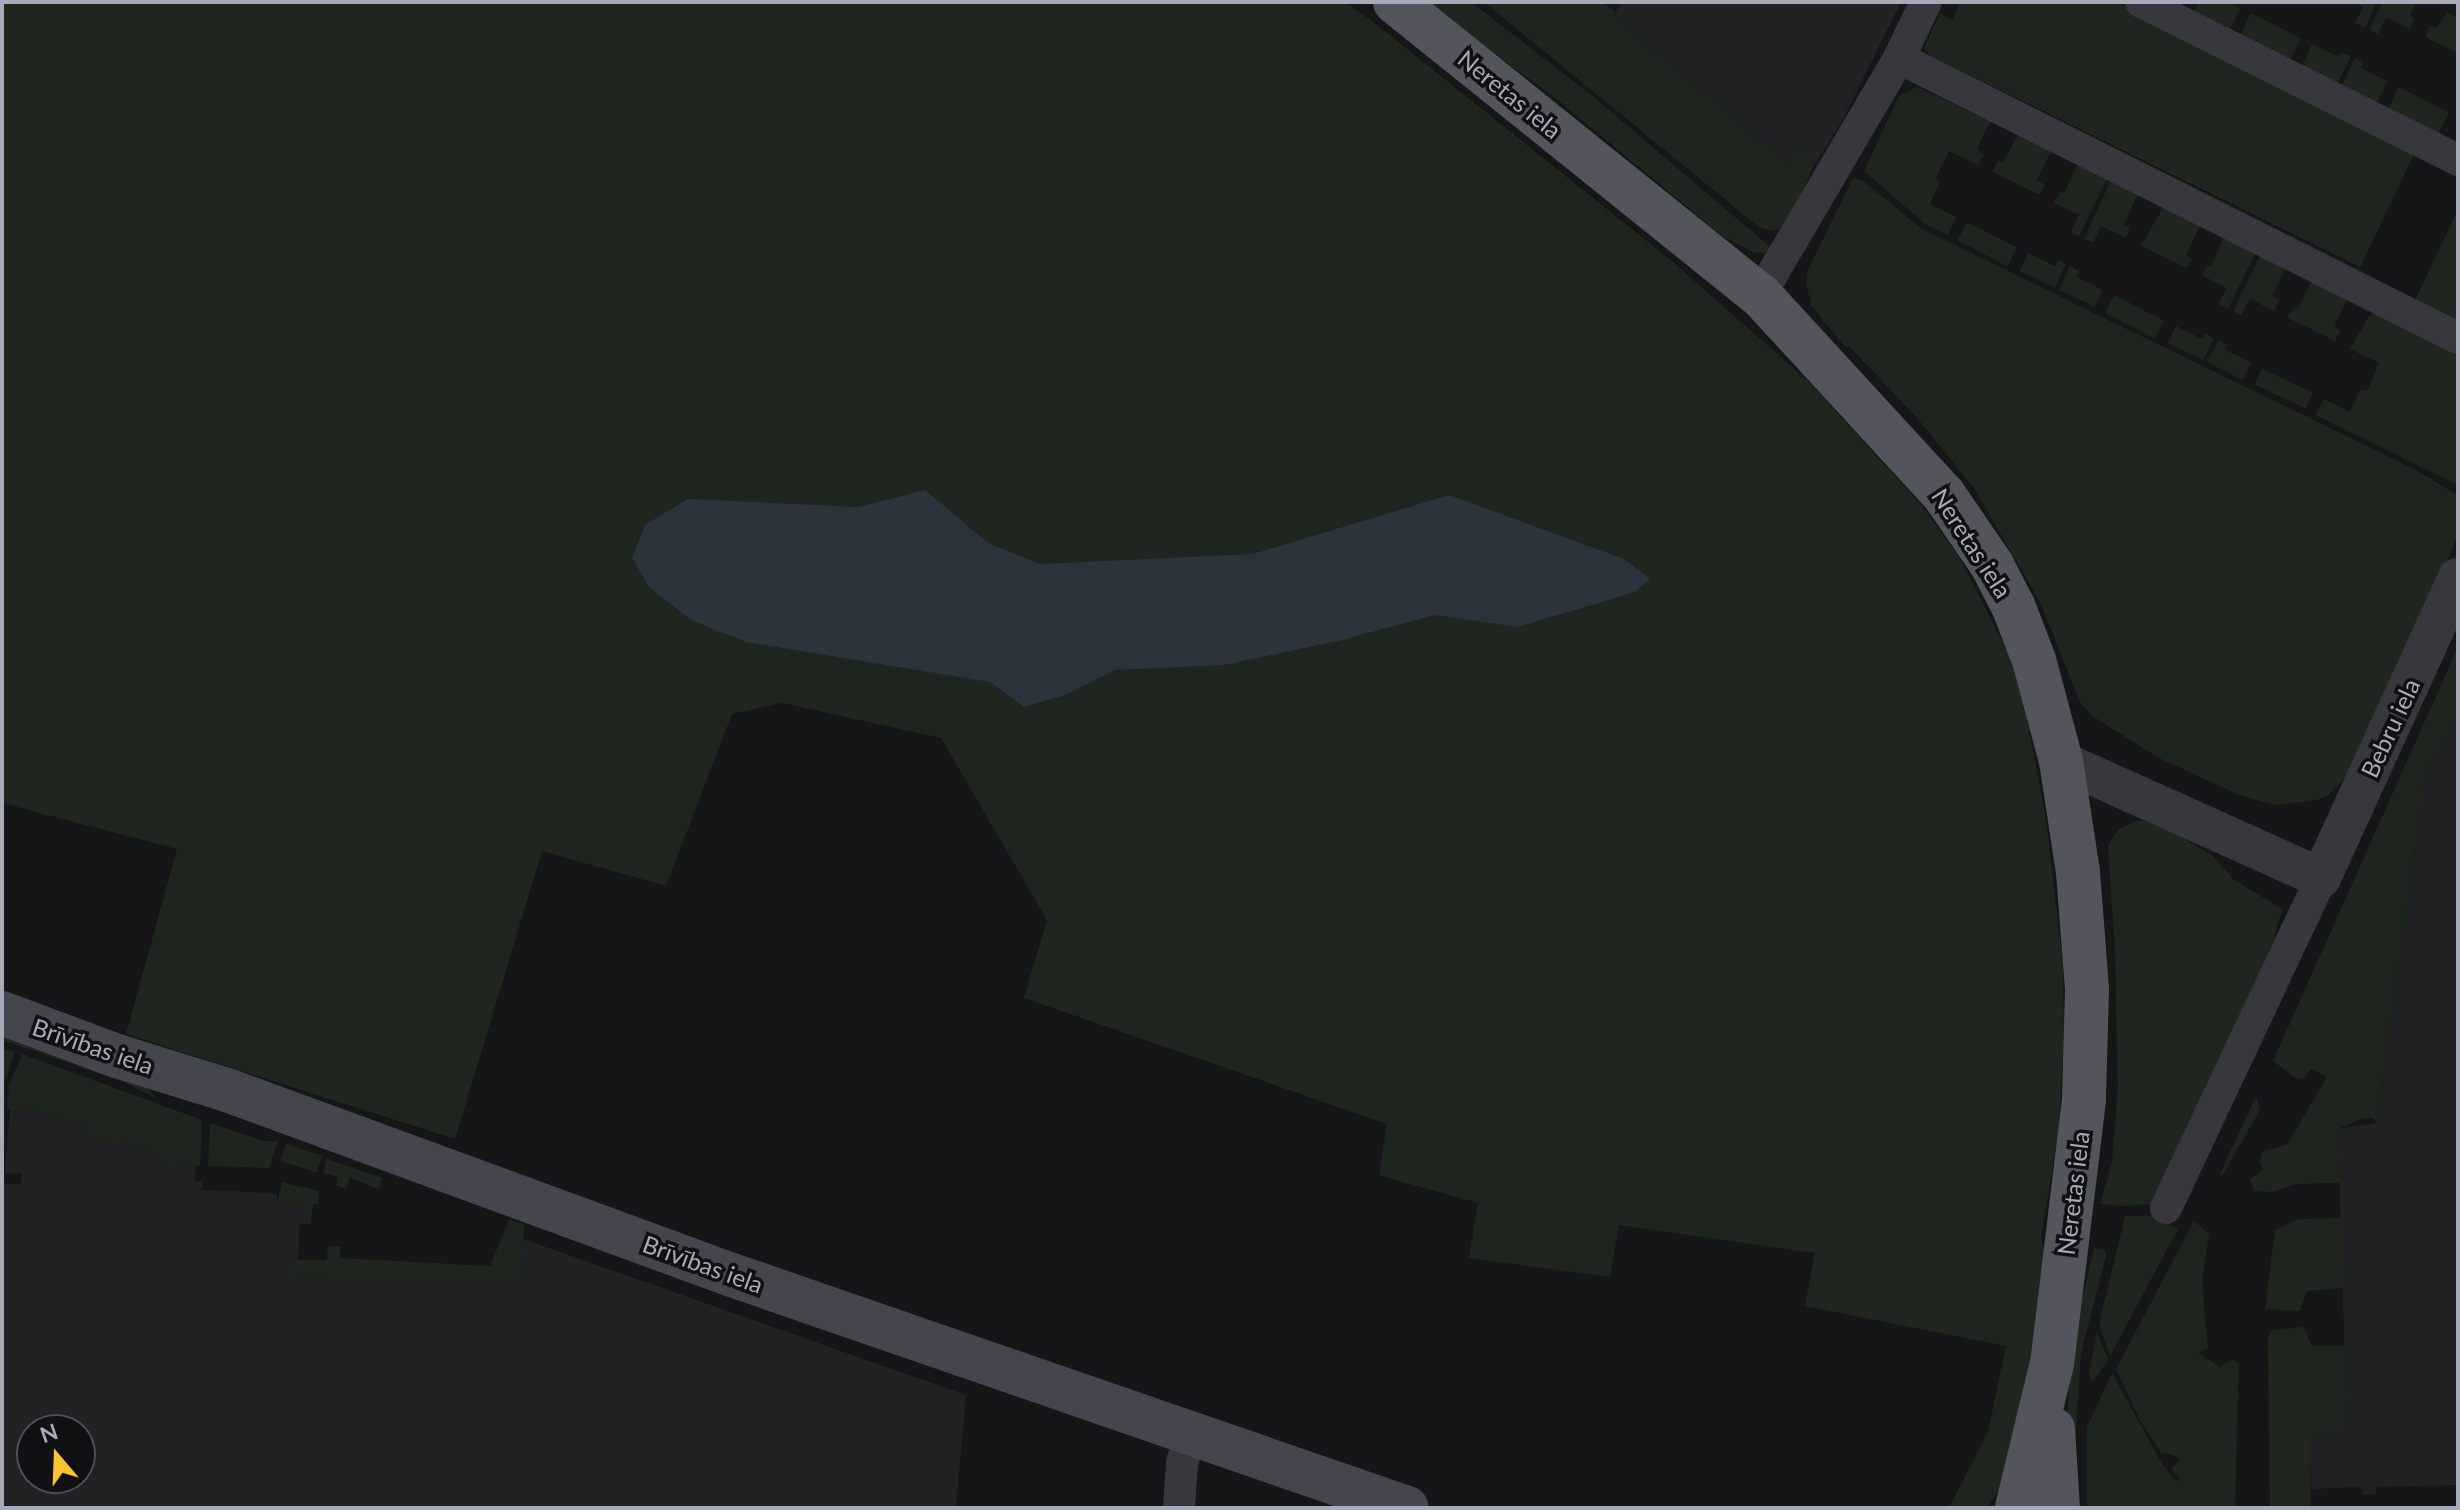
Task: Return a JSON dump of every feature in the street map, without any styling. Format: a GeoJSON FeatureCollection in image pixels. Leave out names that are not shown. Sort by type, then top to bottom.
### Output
{"type":"FeatureCollection","features":[{"type":"Feature","properties":{"kind":"main road","name":"Neretas iela"},"geometry":{"type":"LineString","coordinates":[[1395,2],[1760,295],[1908,454],[1970,530],[2014,608],[2038,672],[2061,761],[2078,872],[2087,1001],[2084,1100],[2052,1363]]}},
{"type":"Feature","properties":{"kind":"main road","name":"Brīvības iela"},"geometry":{"type":"LineString","coordinates":[[2,1013],[117,1056],[227,1090],[729,1274],[1192,1431],[1407,1508]]}},
{"type":"Feature","properties":{"kind":"main road"},"geometry":{"type":"LineString","coordinates":[[2017,1508],[2052,1363]]}},
{"type":"Feature","properties":{"kind":"main road"},"geometry":{"type":"LineString","coordinates":[[2052,1363],[2053,1464],[2058,1508]]}},
{"type":"Feature","properties":{"kind":"street"},"geometry":{"type":"LineString","coordinates":[[1760,295],[1899,58],[1926,2]]}},
{"type":"Feature","properties":{"kind":"street"},"geometry":{"type":"LineString","coordinates":[[2141,2],[2458,160]]}},
{"type":"Feature","properties":{"kind":"street"},"geometry":{"type":"LineString","coordinates":[[1899,58],[2458,338]]}},
{"type":"Feature","properties":{"kind":"street","name":"Bebru iela"},"geometry":{"type":"LineString","coordinates":[[2321,878],[2458,578]]}},
{"type":"Feature","properties":{"kind":"street"},"geometry":{"type":"LineString","coordinates":[[2061,761],[2321,878],[2166,1208]]}},
{"type":"Feature","properties":{"kind":"street"},"geometry":{"type":"LineString","coordinates":[[1179,1508],[1182,1463],[1192,1431]]}},
{"type":"Feature","properties":{"kind":"shaded area"},"geometry":{"type":"Polygon","coordinates":[[[2,2],[1346,2],[1377,25],[1673,262],[1810,383],[1921,505],[1959,557],[2009,654],[2025,709],[2046,819],[2063,965],[2064,1039],[2058,1136],[2041,1237],[2046,1264],[2038,1332],[2005,1482],[1987,1508],[1949,1508],[1988,1432],[2006,1346],[1805,1306],[1815,1253],[1619,1225],[1610,1277],[1469,1258],[1478,1203],[1379,1175],[1387,1124],[1024,998],[1047,920],[941,738],[782,703],[732,714],[666,886],[542,851],[455,1139],[126,1034],[177,849],[2,803],[2,2]]]}},
{"type":"Feature","properties":{"kind":"shaded area"},"geometry":{"type":"Polygon","coordinates":[[[1423,2],[1471,2],[1590,94],[1776,252],[1755,253],[1721,235],[1553,96],[1423,2]]]}},
{"type":"Feature","properties":{"kind":"shaded area"},"geometry":{"type":"Polygon","coordinates":[[[1484,2],[1602,2],[1615,11],[1613,15],[1787,163],[1801,146],[1811,156],[1814,165],[1789,221],[1774,231],[1760,228],[1484,2]]]}},
{"type":"Feature","properties":{"kind":"shaded area"},"geometry":{"type":"Polygon","coordinates":[[[1623,2],[1901,2],[1841,123],[1814,165],[1813,160],[1787,163],[1613,15],[1623,2]]]}},
{"type":"Feature","properties":{"kind":"shaded area"},"geometry":{"type":"Polygon","coordinates":[[[1961,2],[2116,2],[2417,148],[2360,267],[1930,55],[1924,48],[1940,14],[1952,20],[1961,2]]]}},
{"type":"Feature","properties":{"kind":"shaded area"},"geometry":{"type":"Polygon","coordinates":[[[2199,2],[2228,2],[2240,8],[2226,38],[2190,20],[2199,2]]]}},
{"type":"Feature","properties":{"kind":"shaded area"},"geometry":{"type":"Polygon","coordinates":[[[2355,2],[2377,2],[2365,28],[2355,23],[2363,7],[2355,2]]]}},
{"type":"Feature","properties":{"kind":"shaded area"},"geometry":{"type":"Polygon","coordinates":[[[2383,2],[2416,2],[2410,15],[2415,18],[2410,29],[2386,17],[2378,34],[2369,30],[2383,2]]]}},
{"type":"Feature","properties":{"kind":"shaded area"},"geometry":{"type":"Polygon","coordinates":[[[2447,12],[2458,18],[2458,53],[2425,37],[2430,26],[2436,28],[2447,12]]]}},
{"type":"Feature","properties":{"kind":"shaded area"},"geometry":{"type":"Polygon","coordinates":[[[2251,13],[2301,38],[2286,68],[2236,42],[2251,13]]]}},
{"type":"Feature","properties":{"kind":"shaded area"},"geometry":{"type":"Polygon","coordinates":[[[2312,44],[2339,57],[2341,52],[2351,56],[2334,91],[2299,74],[2312,44]]]}},
{"type":"Feature","properties":{"kind":"shaded area"},"geometry":{"type":"Polygon","coordinates":[[[2355,58],[2364,62],[2361,68],[2387,81],[2374,110],[2338,93],[2355,58]]]}},
{"type":"Feature","properties":{"kind":"shaded area"},"geometry":{"type":"Polygon","coordinates":[[[1917,87],[1990,121],[1977,150],[1984,154],[1978,165],[1949,151],[1935,179],[1940,182],[1930,204],[1956,217],[1948,235],[1925,224],[1864,171],[1899,96],[1917,87]]]}},
{"type":"Feature","properties":{"kind":"shaded area"},"geometry":{"type":"Polygon","coordinates":[[[2399,87],[2449,112],[2434,141],[2384,116],[2399,87]]]}},
{"type":"Feature","properties":{"kind":"shaded area"},"geometry":{"type":"Polygon","coordinates":[[[2018,134],[2051,151],[2037,180],[2045,185],[2039,195],[1993,172],[1998,161],[2003,163],[2018,134]]]}},
{"type":"Feature","properties":{"kind":"shaded area"},"geometry":{"type":"Polygon","coordinates":[[[2078,164],[2107,179],[2079,236],[2071,232],[2079,215],[2054,203],[2060,192],[2064,193],[2078,164]]]}},
{"type":"Feature","properties":{"kind":"shaded area"},"geometry":{"type":"Polygon","coordinates":[[[1853,178],[1862,180],[1922,229],[2418,471],[2458,496],[2458,535],[2424,617],[2353,769],[2329,795],[2317,800],[2276,805],[2239,795],[2157,757],[2091,715],[2080,702],[2040,602],[1974,488],[1918,419],[1850,347],[1844,346],[1811,305],[1806,282],[1808,270],[1853,178]]]}},
{"type":"Feature","properties":{"kind":"shaded area"},"geometry":{"type":"Polygon","coordinates":[[[2111,180],[2138,194],[2124,224],[2130,228],[2126,238],[2101,226],[2093,243],[2084,239],[2111,180]]]}},
{"type":"Feature","properties":{"kind":"shaded area"},"geometry":{"type":"Polygon","coordinates":[[[2164,206],[2200,225],[2186,255],[2192,258],[2187,268],[2141,246],[2164,206]]]}},
{"type":"Feature","properties":{"kind":"shaded area"},"geometry":{"type":"Polygon","coordinates":[[[2458,210],[2458,323],[2415,300],[2458,210]]]}},
{"type":"Feature","properties":{"kind":"shaded area"},"geometry":{"type":"Polygon","coordinates":[[[1967,222],[2017,247],[2007,266],[1957,241],[1967,222]]]}},
{"type":"Feature","properties":{"kind":"shaded area"},"geometry":{"type":"Polygon","coordinates":[[[2224,237],[2256,252],[2228,309],[2219,304],[2226,288],[2202,275],[2207,265],[2211,267],[2224,237]]]}},
{"type":"Feature","properties":{"kind":"shaded area"},"geometry":{"type":"Polygon","coordinates":[[[2028,253],[2055,266],[2058,260],[2066,264],[2055,288],[2020,271],[2028,253]]]}},
{"type":"Feature","properties":{"kind":"shaded area"},"geometry":{"type":"Polygon","coordinates":[[[2261,254],[2286,267],[2272,296],[2279,300],[2274,311],[2250,299],[2241,315],[2233,311],[2261,254]]]}},
{"type":"Feature","properties":{"kind":"shaded area"},"geometry":{"type":"Polygon","coordinates":[[[2070,266],[2079,271],[2077,277],[2103,290],[2095,307],[2059,290],[2070,266]]]}},
{"type":"Feature","properties":{"kind":"shaded area"},"geometry":{"type":"Polygon","coordinates":[[[2312,280],[2348,298],[2334,326],[2340,331],[2335,341],[2288,318],[2294,308],[2298,309],[2312,280]]]}},
{"type":"Feature","properties":{"kind":"shaded area"},"geometry":{"type":"Polygon","coordinates":[[[2114,295],[2164,320],[2155,338],[2105,313],[2114,295]]]}},
{"type":"Feature","properties":{"kind":"shaded area"},"geometry":{"type":"Polygon","coordinates":[[[2378,312],[2458,352],[2458,485],[2316,415],[2324,399],[2350,412],[2361,389],[2367,391],[2379,363],[2350,349],[2370,315],[2378,312]]]}},
{"type":"Feature","properties":{"kind":"shaded area"},"geometry":{"type":"Polygon","coordinates":[[[2176,326],[2202,339],[2205,333],[2214,338],[2203,360],[2168,343],[2176,326]]]}},
{"type":"Feature","properties":{"kind":"shaded area"},"geometry":{"type":"Polygon","coordinates":[[[2219,340],[2227,344],[2225,350],[2251,362],[2243,380],[2207,362],[2219,340]]]}},
{"type":"Feature","properties":{"kind":"shaded area"},"geometry":{"type":"Polygon","coordinates":[[[2262,369],[2313,393],[2306,408],[2255,384],[2262,369]]]}},
{"type":"Feature","properties":{"kind":"shaded area"},"geometry":{"type":"Polygon","coordinates":[[[925,490],[988,543],[1040,564],[1253,554],[1449,495],[1624,559],[1650,579],[1635,592],[1518,627],[1435,615],[1342,640],[1223,665],[1115,670],[1068,694],[1024,707],[990,682],[746,642],[693,621],[650,588],[632,558],[645,525],[688,499],[858,507],[925,490]]]}},
{"type":"Feature","properties":{"kind":"shaded area"},"geometry":{"type":"Polygon","coordinates":[[[2458,647],[2458,715],[2427,761],[2377,1123],[2373,1118],[2360,1119],[2338,1129],[2340,1183],[2296,1184],[2271,1192],[2254,1191],[2250,1179],[2263,1170],[2260,1161],[2263,1151],[2287,1145],[2327,1077],[2311,1069],[2304,1078],[2297,1079],[2273,1061],[2458,647]]]}},
{"type":"Feature","properties":{"kind":"shaded area"},"geometry":{"type":"Polygon","coordinates":[[[2458,715],[2458,1485],[2376,1487],[2376,1494],[2363,1495],[2362,1487],[2311,1489],[2309,1434],[2347,1433],[2338,1129],[2377,1123],[2427,760],[2458,715]]]}},
{"type":"Feature","properties":{"kind":"shaded area"},"geometry":{"type":"Polygon","coordinates":[[[2155,820],[2214,857],[2233,879],[2282,909],[2270,953],[2155,1204],[2100,1204],[2112,1162],[2118,1088],[2115,954],[2108,846],[2118,830],[2135,821],[2155,820]]]}},
{"type":"Feature","properties":{"kind":"shaded area"},"geometry":{"type":"Polygon","coordinates":[[[2,1035],[146,1083],[155,1098],[124,1082],[2,1040],[2,1035]]]}},
{"type":"Feature","properties":{"kind":"shaded area"},"geometry":{"type":"Polygon","coordinates":[[[2,1048],[15,1052],[4,1084],[4,1053],[2,1048]]]}},
{"type":"Feature","properties":{"kind":"shaded area"},"geometry":{"type":"Polygon","coordinates":[[[22,1054],[202,1120],[200,1166],[164,1164],[164,1154],[123,1141],[92,1140],[92,1130],[41,1111],[7,1110],[9,1086],[22,1054]]]}},
{"type":"Feature","properties":{"kind":"shaded area"},"geometry":{"type":"Polygon","coordinates":[[[2256,1096],[2260,1110],[2222,1176],[2220,1174],[2256,1096]]]}},
{"type":"Feature","properties":{"kind":"shaded area"},"geometry":{"type":"Polygon","coordinates":[[[10,1110],[41,1111],[92,1130],[92,1140],[123,1141],[165,1154],[165,1164],[195,1165],[195,1181],[202,1182],[202,1190],[271,1193],[277,1196],[277,1206],[305,1207],[304,1224],[299,1225],[298,1261],[291,1276],[522,1282],[523,1239],[966,1395],[956,1508],[2,1508],[4,1184],[21,1184],[22,1174],[5,1173],[10,1110]]]}},
{"type":"Feature","properties":{"kind":"shaded area"},"geometry":{"type":"Polygon","coordinates":[[[210,1123],[264,1141],[278,1141],[269,1168],[208,1166],[210,1123]]]}},
{"type":"Feature","properties":{"kind":"shaded area"},"geometry":{"type":"Polygon","coordinates":[[[286,1144],[322,1156],[317,1173],[280,1161],[286,1144]]]}},
{"type":"Feature","properties":{"kind":"shaded area"},"geometry":{"type":"Polygon","coordinates":[[[327,1159],[383,1178],[379,1189],[350,1178],[346,1189],[336,1185],[338,1177],[323,1173],[327,1159]]]}},
{"type":"Feature","properties":{"kind":"shaded area"},"geometry":{"type":"Polygon","coordinates":[[[282,1182],[319,1191],[318,1204],[313,1204],[311,1225],[304,1224],[304,1207],[277,1206],[282,1182]]]}},
{"type":"Feature","properties":{"kind":"shaded area"},"geometry":{"type":"Polygon","coordinates":[[[2125,1216],[2155,1216],[2178,1229],[2110,1356],[2099,1324],[2125,1216]]]}},
{"type":"Feature","properties":{"kind":"shaded area"},"geometry":{"type":"Polygon","coordinates":[[[2342,1218],[2344,1288],[2307,1291],[2300,1311],[2265,1309],[2275,1230],[2298,1219],[2342,1218]]]}},
{"type":"Feature","properties":{"kind":"shaded area"},"geometry":{"type":"Polygon","coordinates":[[[509,1220],[524,1224],[522,1283],[291,1277],[293,1260],[327,1260],[328,1246],[340,1247],[340,1258],[490,1266],[509,1220]]]}},
{"type":"Feature","properties":{"kind":"shaded area"},"geometry":{"type":"Polygon","coordinates":[[[2194,1221],[2209,1234],[2202,1281],[2208,1348],[2198,1353],[2220,1367],[2232,1359],[2239,1364],[2235,1508],[2087,1508],[2087,1427],[2112,1373],[2161,1462],[2176,1482],[2180,1478],[2171,1470],[2180,1460],[2172,1454],[2161,1453],[2141,1422],[2116,1369],[2194,1221]]]}},
{"type":"Feature","properties":{"kind":"shaded area"},"geometry":{"type":"Polygon","coordinates":[[[2094,1248],[2105,1250],[2106,1256],[2081,1353],[2073,1473],[2065,1462],[2071,1347],[2094,1248]]]}},
{"type":"Feature","properties":{"kind":"shaded area"},"geometry":{"type":"Polygon","coordinates":[[[2304,1327],[2312,1346],[2345,1346],[2347,1434],[2309,1434],[2311,1508],[2270,1508],[2268,1337],[2272,1330],[2304,1327]]]}},
{"type":"Feature","properties":{"kind":"shaded area"},"geometry":{"type":"Polygon","coordinates":[[[2097,1331],[2108,1360],[2092,1382],[2089,1374],[2097,1331]]]}}]}
